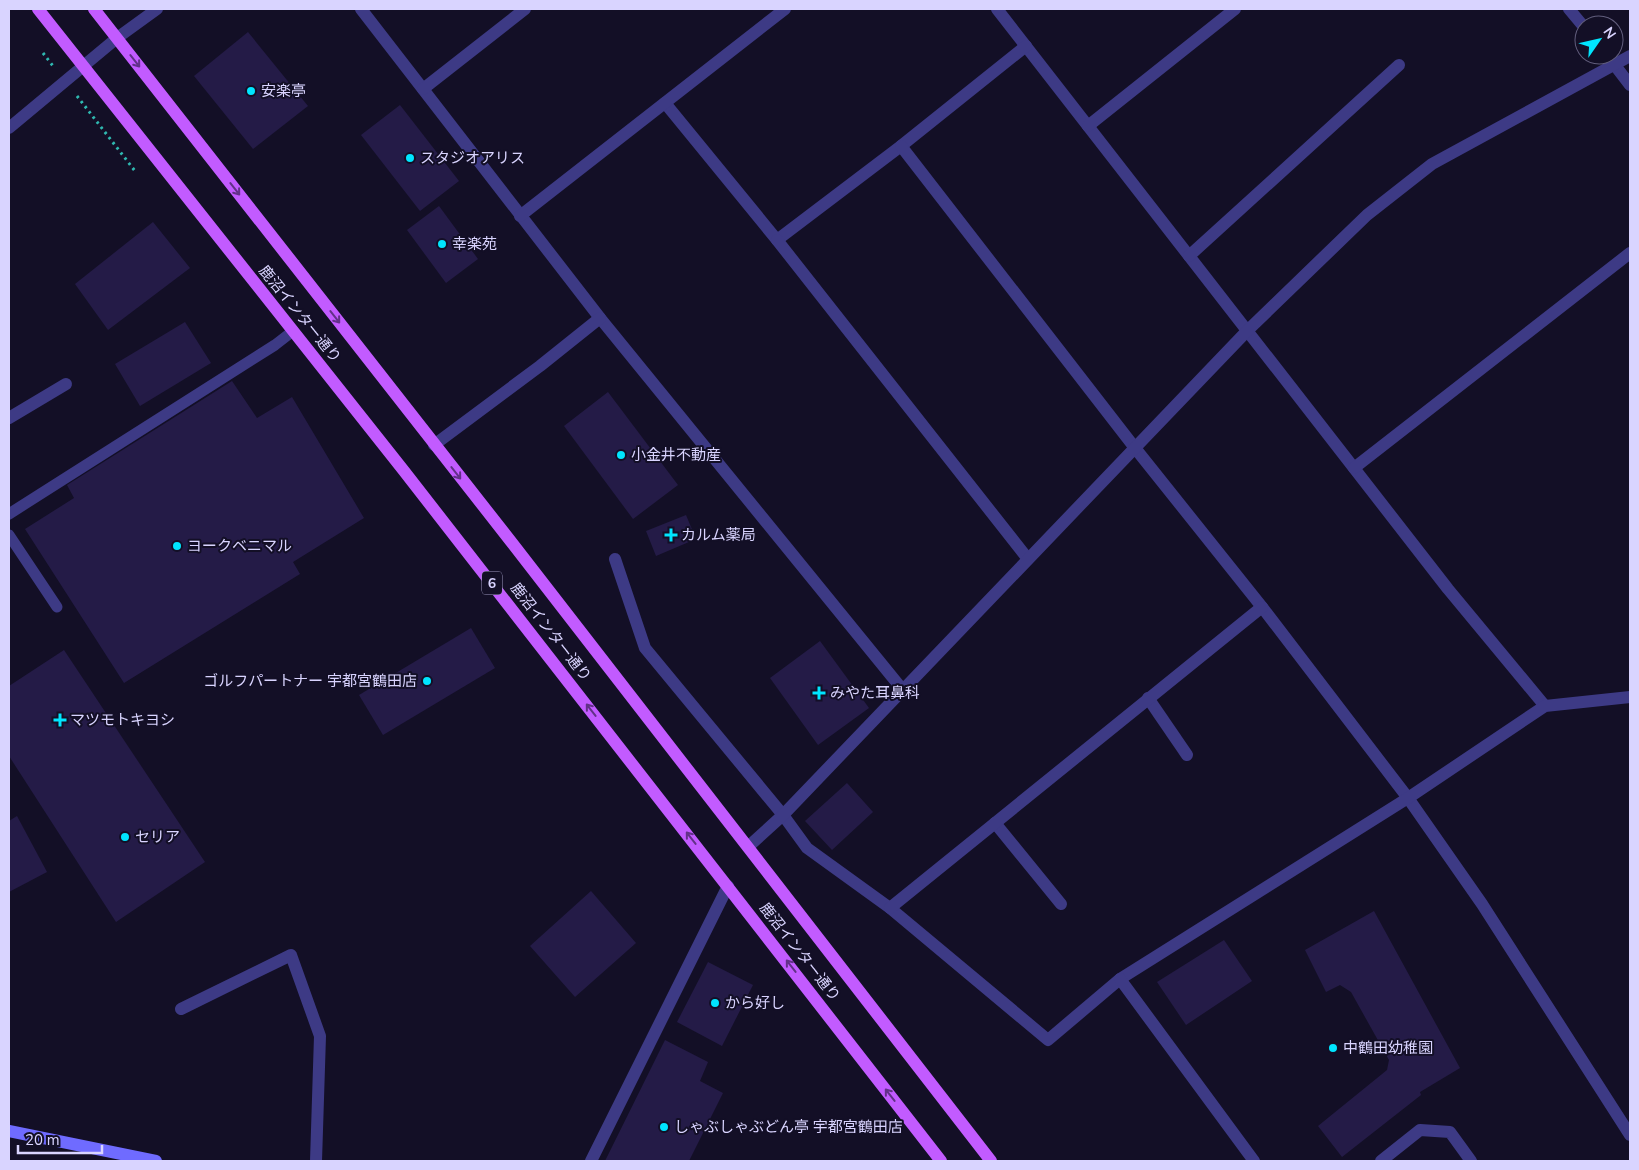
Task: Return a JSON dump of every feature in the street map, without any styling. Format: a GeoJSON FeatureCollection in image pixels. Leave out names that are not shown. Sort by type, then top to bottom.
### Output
{"type":"FeatureCollection","features":[{"type":"Feature","properties":{"kind":"main road","name":"鹿沼インター通り"},"geometry":{"type":"LineString","coordinates":[[38,9],[293,331],[941,1161]]}},
{"type":"Feature","properties":{"kind":"main road","name":"鹿沼インター通り"},"geometry":{"type":"LineString","coordinates":[[94,9],[750,846],[991,1161]]}},
{"type":"Feature","properties":{"kind":"street"},"geometry":{"type":"LineString","coordinates":[[9,128],[117,38],[156,9]]}},
{"type":"Feature","properties":{"kind":"street"},"geometry":{"type":"LineString","coordinates":[[361,9],[600,318],[902,689]]}},
{"type":"Feature","properties":{"kind":"street"},"geometry":{"type":"LineString","coordinates":[[423,89],[525,9]]}},
{"type":"Feature","properties":{"kind":"street"},"geometry":{"type":"LineString","coordinates":[[520,216],[785,9]]}},
{"type":"Feature","properties":{"kind":"street"},"geometry":{"type":"LineString","coordinates":[[997,9],[1448,589],[1545,706]]}},
{"type":"Feature","properties":{"kind":"street"},"geometry":{"type":"LineString","coordinates":[[1088,126],[1235,9]]}},
{"type":"Feature","properties":{"kind":"street"},"geometry":{"type":"LineString","coordinates":[[777,240],[901,146],[1026,46]]}},
{"type":"Feature","properties":{"kind":"street"},"geometry":{"type":"LineString","coordinates":[[1189,256],[1399,65]]}},
{"type":"Feature","properties":{"kind":"street"},"geometry":{"type":"LineString","coordinates":[[750,846],[1247,331],[1367,215],[1432,164],[1602,65]]}},
{"type":"Feature","properties":{"kind":"street"},"geometry":{"type":"LineString","coordinates":[[1615,65],[1630,85]]}},
{"type":"Feature","properties":{"kind":"street"},"geometry":{"type":"LineString","coordinates":[[665,103],[777,240],[1028,559]]}},
{"type":"Feature","properties":{"kind":"street"},"geometry":{"type":"LineString","coordinates":[[901,146],[1262,607],[1408,798],[1482,904],[1630,1135]]}},
{"type":"Feature","properties":{"kind":"street"},"geometry":{"type":"LineString","coordinates":[[1354,468],[1630,252]]}},
{"type":"Feature","properties":{"kind":"street"},"geometry":{"type":"LineString","coordinates":[[434,445],[540,366],[600,318]]}},
{"type":"Feature","properties":{"kind":"street"},"geometry":{"type":"LineString","coordinates":[[9,418],[66,384]]}},
{"type":"Feature","properties":{"kind":"street"},"geometry":{"type":"LineString","coordinates":[[615,559],[645,648],[807,848],[890,908],[1048,1040],[1120,979],[1408,798],[1545,706],[1630,697]]}},
{"type":"Feature","properties":{"kind":"street"},"geometry":{"type":"LineString","coordinates":[[890,908],[1262,607]]}},
{"type":"Feature","properties":{"kind":"street"},"geometry":{"type":"LineString","coordinates":[[1148,698],[1187,755]]}},
{"type":"Feature","properties":{"kind":"street"},"geometry":{"type":"LineString","coordinates":[[995,823],[1061,904]]}},
{"type":"Feature","properties":{"kind":"street"},"geometry":{"type":"LineString","coordinates":[[591,1161],[728,886]]}},
{"type":"Feature","properties":{"kind":"street"},"geometry":{"type":"LineString","coordinates":[[181,1010],[291,956],[320,1036],[316,1161]]}},
{"type":"Feature","properties":{"kind":"street"},"geometry":{"type":"LineString","coordinates":[[1120,979],[1254,1161]]}},
{"type":"Feature","properties":{"kind":"street"},"geometry":{"type":"LineString","coordinates":[[1381,1161],[1420,1130],[1450,1132],[1471,1161]]}},
{"type":"Feature","properties":{"kind":"street"},"geometry":{"type":"LineString","coordinates":[[9,1131],[156,1161]]}},
{"type":"Feature","properties":{"kind":"lane"},"geometry":{"type":"LineString","coordinates":[[9,514],[293,331]]}},
{"type":"Feature","properties":{"kind":"lane"},"geometry":{"type":"LineString","coordinates":[[9,535],[57,607]]}},
{"type":"Feature","properties":{"kind":"building","name":"安楽亭"},"geometry":{"type":"Polygon","coordinates":[[[248,32],[308,106],[253,149],[194,76],[248,32]]]}},
{"type":"Feature","properties":{"kind":"building","name":"スタジオアリス"},"geometry":{"type":"Polygon","coordinates":[[[400,105],[459,181],[420,211],[361,135],[400,105]]]}},
{"type":"Feature","properties":{"kind":"building","name":"幸楽苑"},"geometry":{"type":"Polygon","coordinates":[[[439,206],[478,259],[446,283],[407,230],[439,206]]]}},
{"type":"Feature","properties":{"kind":"building"},"geometry":{"type":"Polygon","coordinates":[[[153,222],[190,268],[108,330],[75,284],[153,222]]]}},
{"type":"Feature","properties":{"kind":"building"},"geometry":{"type":"Polygon","coordinates":[[[185,322],[211,363],[140,406],[115,364],[185,322]]]}},
{"type":"Feature","properties":{"kind":"building","name":"ヨークベニマル"},"geometry":{"type":"Polygon","coordinates":[[[232,381],[257,418],[292,397],[364,518],[293,562],[300,574],[124,683],[25,529],[74,498],[67,485],[232,381]]]}},
{"type":"Feature","properties":{"kind":"building","name":"小金井不動産"},"geometry":{"type":"Polygon","coordinates":[[[608,392],[678,485],[633,519],[564,426],[608,392]]]}},
{"type":"Feature","properties":{"kind":"building","name":"カルム薬局"},"geometry":{"type":"Polygon","coordinates":[[[686,515],[696,539],[656,556],[646,531],[686,515]]]}},
{"type":"Feature","properties":{"kind":"building","name":"ゴルフパートナー 宇都宮鶴田店"},"geometry":{"type":"Polygon","coordinates":[[[471,628],[495,668],[383,735],[359,695],[471,628]]]}},
{"type":"Feature","properties":{"kind":"building","name":"みやた耳鼻科"},"geometry":{"type":"Polygon","coordinates":[[[820,641],[869,708],[818,745],[770,678],[820,641]]]}},
{"type":"Feature","properties":{"kind":"building"},"geometry":{"type":"Polygon","coordinates":[[[64,650],[205,862],[116,922],[9,756],[9,686],[64,650]]]}},
{"type":"Feature","properties":{"kind":"building"},"geometry":{"type":"Polygon","coordinates":[[[847,783],[873,812],[832,850],[805,821],[847,783]]]}},
{"type":"Feature","properties":{"kind":"building"},"geometry":{"type":"Polygon","coordinates":[[[17,816],[47,872],[9,892],[9,821],[17,816]]]}},
{"type":"Feature","properties":{"kind":"building"},"geometry":{"type":"Polygon","coordinates":[[[591,891],[636,943],[575,997],[530,946],[591,891]]]}},
{"type":"Feature","properties":{"kind":"building"},"geometry":{"type":"Polygon","coordinates":[[[1374,911],[1460,1068],[1420,1092],[1421,1095],[1342,1157],[1318,1126],[1387,1070],[1389,1060],[1351,992],[1340,985],[1326,992],[1305,950],[1374,911]]]}},
{"type":"Feature","properties":{"kind":"building"},"geometry":{"type":"Polygon","coordinates":[[[1224,940],[1252,981],[1186,1025],[1157,982],[1224,940]]]}},
{"type":"Feature","properties":{"kind":"building","name":"から好し"},"geometry":{"type":"Polygon","coordinates":[[[708,962],[753,985],[722,1046],[677,1022],[708,962]]]}},
{"type":"Feature","properties":{"kind":"building","name":"しゃぶしゃぶどん亭 宇都宮鶴田店"},"geometry":{"type":"Polygon","coordinates":[[[665,1040],[708,1062],[700,1081],[723,1093],[689,1161],[605,1161],[665,1040]]]}},
{"type":"Feature","properties":{"kind":"place","name":"安楽亭"},"geometry":{"type":"Point","coordinates":[251,91]}},
{"type":"Feature","properties":{"kind":"place","name":"スタジオアリス"},"geometry":{"type":"Point","coordinates":[410,158]}},
{"type":"Feature","properties":{"kind":"place","name":"幸楽苑"},"geometry":{"type":"Point","coordinates":[442,244]}},
{"type":"Feature","properties":{"kind":"place","name":"小金井不動産"},"geometry":{"type":"Point","coordinates":[621,455]}},
{"type":"Feature","properties":{"kind":"place","name":"カルム薬局"},"geometry":{"type":"Point","coordinates":[671,535]}},
{"type":"Feature","properties":{"kind":"place","name":"ヨークベニマル"},"geometry":{"type":"Point","coordinates":[177,546]}},
{"type":"Feature","properties":{"kind":"place","name":"ゴルフパートナー 宇都宮鶴田店"},"geometry":{"type":"Point","coordinates":[427,681]}},
{"type":"Feature","properties":{"kind":"place","name":"みやた耳鼻科"},"geometry":{"type":"Point","coordinates":[819,693]}},
{"type":"Feature","properties":{"kind":"place","name":"マツモトキヨシ"},"geometry":{"type":"Point","coordinates":[60,720]}},
{"type":"Feature","properties":{"kind":"place","name":"セリア"},"geometry":{"type":"Point","coordinates":[125,837]}},
{"type":"Feature","properties":{"kind":"place","name":"から好し"},"geometry":{"type":"Point","coordinates":[715,1003]}},
{"type":"Feature","properties":{"kind":"place","name":"中鶴田幼稚園"},"geometry":{"type":"Point","coordinates":[1333,1048]}},
{"type":"Feature","properties":{"kind":"place","name":"しゃぶしゃぶどん亭 宇都宮鶴田店"},"geometry":{"type":"Point","coordinates":[664,1127]}}]}
